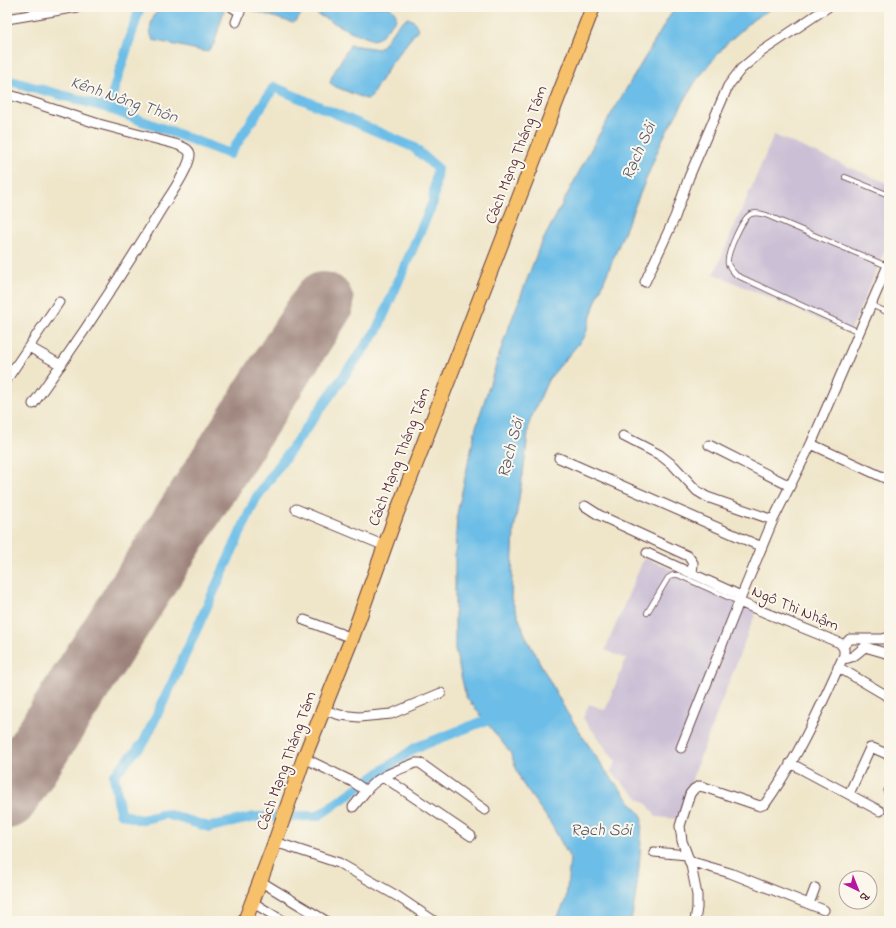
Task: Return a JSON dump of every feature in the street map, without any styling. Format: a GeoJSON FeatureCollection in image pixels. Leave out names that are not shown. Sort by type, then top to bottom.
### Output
{"type":"FeatureCollection","features":[{"type":"Feature","properties":{"kind":"main road","name":"Cách Mạng Tháng Tám"},"geometry":{"type":"LineString","coordinates":[[245,921],[276,839],[304,758],[352,638],[385,546],[593,7]]}},
{"type":"Feature","properties":{"kind":"street"},"geometry":{"type":"LineString","coordinates":[[7,19],[78,7]]}},
{"type":"Feature","properties":{"kind":"street"},"geometry":{"type":"LineString","coordinates":[[232,7],[240,12],[236,22]]}},
{"type":"Feature","properties":{"kind":"street"},"geometry":{"type":"LineString","coordinates":[[644,282],[675,217],[689,177],[728,86],[741,69],[762,52],[828,7]]}},
{"type":"Feature","properties":{"kind":"street"},"geometry":{"type":"LineString","coordinates":[[7,94],[99,124],[175,144],[189,151],[190,155],[185,171],[132,257],[34,404]]}},
{"type":"Feature","properties":{"kind":"street","name":"Ngô Thì Nhậm"},"geometry":{"type":"LineString","coordinates":[[695,921],[697,895],[688,858],[682,841],[680,826],[690,794],[699,786],[760,806],[765,804],[818,712],[840,663],[844,649],[840,643],[740,599],[773,520],[811,444],[888,265]]}},
{"type":"Feature","properties":{"kind":"street"},"geometry":{"type":"LineString","coordinates":[[7,379],[58,302]]}},
{"type":"Feature","properties":{"kind":"street"},"geometry":{"type":"LineString","coordinates":[[29,347],[61,364]]}},
{"type":"Feature","properties":{"kind":"street"},"geometry":{"type":"LineString","coordinates":[[623,436],[660,455],[674,466],[697,491],[707,497],[773,520]]}},
{"type":"Feature","properties":{"kind":"street"},"geometry":{"type":"LineString","coordinates":[[811,444],[889,480]]}},
{"type":"Feature","properties":{"kind":"street"},"geometry":{"type":"LineString","coordinates":[[709,445],[790,486]]}},
{"type":"Feature","properties":{"kind":"street"},"geometry":{"type":"LineString","coordinates":[[559,458],[762,547]]}},
{"type":"Feature","properties":{"kind":"street"},"geometry":{"type":"LineString","coordinates":[[585,506],[599,515],[688,556],[693,563],[692,574]]}},
{"type":"Feature","properties":{"kind":"street"},"geometry":{"type":"LineString","coordinates":[[296,509],[385,546]]}},
{"type":"Feature","properties":{"kind":"street"},"geometry":{"type":"LineString","coordinates":[[647,553],[740,599],[681,748]]}},
{"type":"Feature","properties":{"kind":"street"},"geometry":{"type":"LineString","coordinates":[[304,620],[352,638]]}},
{"type":"Feature","properties":{"kind":"street"},"geometry":{"type":"LineString","coordinates":[[843,646],[850,639],[884,639],[889,637]]}},
{"type":"Feature","properties":{"kind":"street"},"geometry":{"type":"LineString","coordinates":[[840,663],[856,655],[865,647],[889,654]]}},
{"type":"Feature","properties":{"kind":"street"},"geometry":{"type":"LineString","coordinates":[[840,663],[889,697]]}},
{"type":"Feature","properties":{"kind":"street"},"geometry":{"type":"LineString","coordinates":[[324,710],[340,715],[359,717],[391,714],[441,693]]}},
{"type":"Feature","properties":{"kind":"street"},"geometry":{"type":"LineString","coordinates":[[849,794],[870,748],[889,755]]}},
{"type":"Feature","properties":{"kind":"street"},"geometry":{"type":"LineString","coordinates":[[304,758],[360,787],[372,784],[415,763],[420,763],[485,810]]}},
{"type":"Feature","properties":{"kind":"street"},"geometry":{"type":"LineString","coordinates":[[790,763],[880,811]]}},
{"type":"Feature","properties":{"kind":"street"},"geometry":{"type":"LineString","coordinates":[[384,777],[471,836]]}},
{"type":"Feature","properties":{"kind":"street"},"geometry":{"type":"LineString","coordinates":[[353,807],[360,787]]}},
{"type":"Feature","properties":{"kind":"street"},"geometry":{"type":"LineString","coordinates":[[276,839],[338,863],[397,896],[434,921]]}},
{"type":"Feature","properties":{"kind":"street"},"geometry":{"type":"LineString","coordinates":[[654,852],[688,858],[824,910]]}},
{"type":"Feature","properties":{"kind":"street"},"geometry":{"type":"LineString","coordinates":[[260,881],[326,921]]}},
{"type":"Feature","properties":{"kind":"street"},"geometry":{"type":"LineString","coordinates":[[809,904],[816,888]]}},
{"type":"Feature","properties":{"kind":"street"},"geometry":{"type":"LineString","coordinates":[[252,902],[283,921]]}},
{"type":"Feature","properties":{"kind":"lane"},"geometry":{"type":"LineString","coordinates":[[845,177],[889,195]]}},
{"type":"Feature","properties":{"kind":"lane"},"geometry":{"type":"LineString","coordinates":[[860,332],[736,274],[731,270],[728,263],[733,241],[743,220],[750,214],[755,213],[766,215],[888,265]]}},
{"type":"Feature","properties":{"kind":"lane"},"geometry":{"type":"LineString","coordinates":[[871,305],[889,313]]}},
{"type":"Feature","properties":{"kind":"lane"},"geometry":{"type":"LineString","coordinates":[[646,613],[668,578],[673,575],[678,575],[740,599]]}},
{"type":"Feature","properties":{"kind":"shaded area"},"geometry":{"type":"Polygon","coordinates":[[[774,135],[889,184],[889,241],[850,332],[714,274],[774,135]]]}},
{"type":"Feature","properties":{"kind":"shaded area"},"geometry":{"type":"Polygon","coordinates":[[[644,558],[759,604],[693,776],[680,819],[656,817],[648,805],[638,798],[611,772],[616,762],[583,718],[589,704],[605,710],[626,659],[605,650],[644,558]]]}},
{"type":"Feature","properties":{"kind":"water"},"geometry":{"type":"Polygon","coordinates":[[[160,7],[225,7],[214,44],[207,52],[153,40],[150,27],[160,7]]]}},
{"type":"Feature","properties":{"kind":"water"},"geometry":{"type":"Polygon","coordinates":[[[241,7],[389,7],[395,12],[396,19],[379,38],[373,40],[350,31],[307,9],[303,11],[293,23],[241,7]]]}},
{"type":"Feature","properties":{"kind":"water","name":"Rạch Sỏi"},"geometry":{"type":"Polygon","coordinates":[[[675,7],[774,7],[754,19],[726,44],[695,82],[663,138],[595,303],[585,336],[548,380],[529,423],[514,530],[511,598],[526,637],[566,711],[604,769],[642,816],[639,869],[631,921],[556,921],[566,899],[570,858],[550,822],[522,783],[510,752],[466,697],[455,649],[455,558],[457,514],[476,427],[504,340],[539,248],[597,138],[675,7]]]}},
{"type":"Feature","properties":{"kind":"water"},"geometry":{"type":"Polygon","coordinates":[[[408,18],[414,21],[418,29],[390,65],[370,98],[366,99],[336,87],[330,83],[332,76],[350,45],[379,49],[396,27],[408,18]]]}},
{"type":"Feature","properties":{"kind":"waterway","name":"Kênh Nông Thôn"},"geometry":{"type":"LineString","coordinates":[[108,108],[140,7]]}},
{"type":"Feature","properties":{"kind":"waterway","name":"Kênh Nông Thôn"},"geometry":{"type":"LineString","coordinates":[[7,80],[108,108],[230,154],[274,87],[413,147],[437,168],[433,202],[377,330],[256,498],[144,742],[114,775],[120,813],[140,820],[166,814],[209,827],[255,817],[318,816],[415,748],[497,716]]}},
{"type":"Feature","properties":{"kind":"runway"},"geometry":{"type":"LineString","coordinates":[[7,798],[323,303]]}}]}
